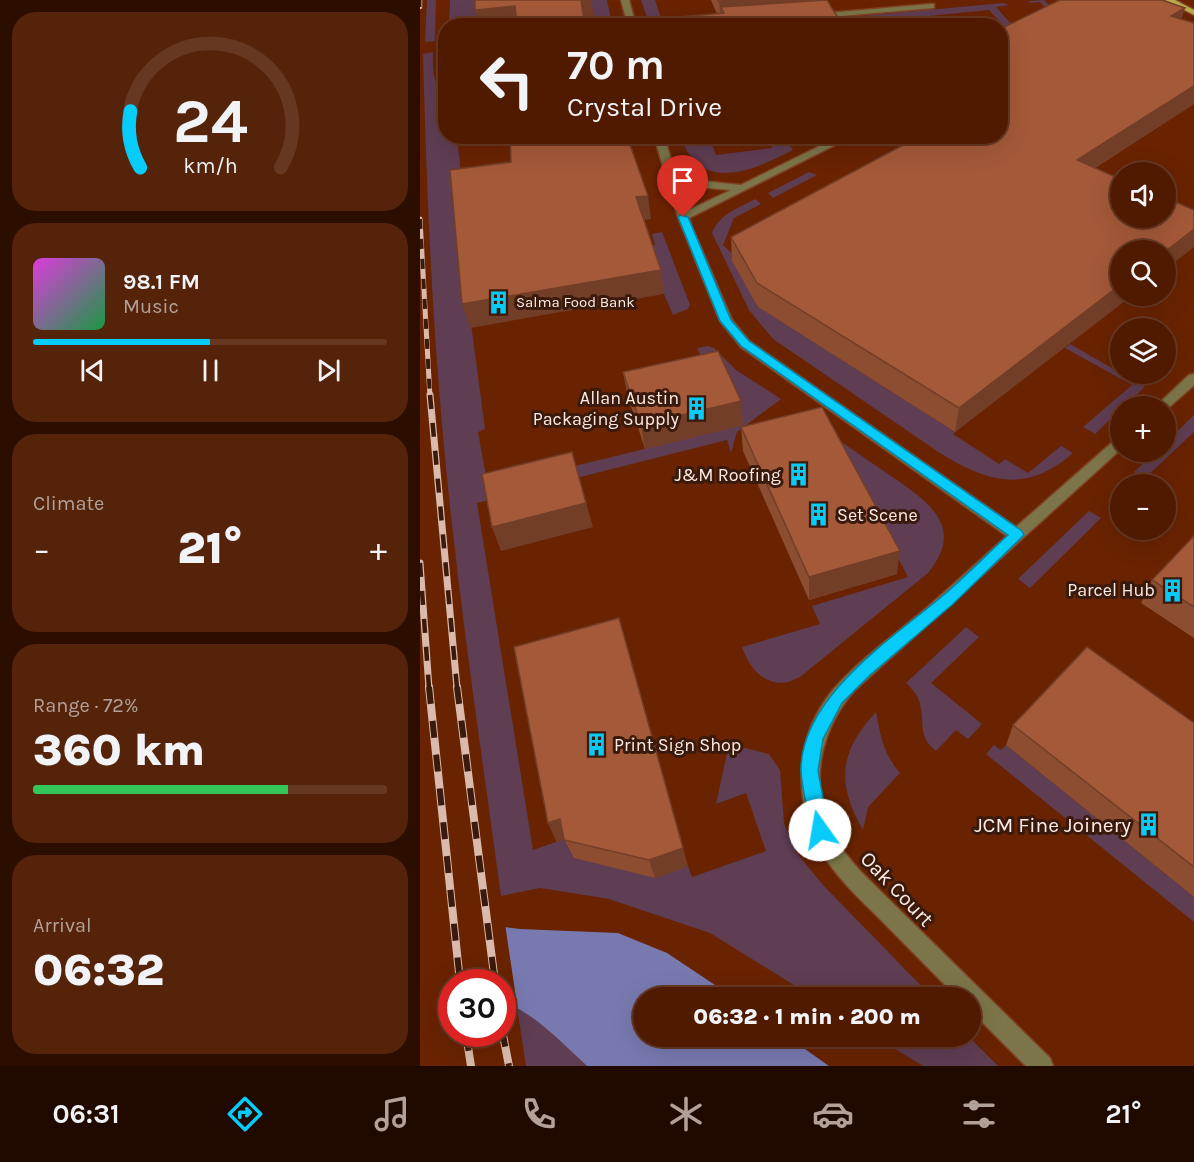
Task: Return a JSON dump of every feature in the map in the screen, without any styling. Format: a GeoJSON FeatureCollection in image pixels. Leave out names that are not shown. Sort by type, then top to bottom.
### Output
{"type":"FeatureCollection","features":[{"type":"Feature","properties":{"kind":"main road"},"geometry":{"type":"LineString","coordinates":[[1169,0],[1194,13]]}},
{"type":"Feature","properties":{"kind":"street"},"geometry":{"type":"LineString","coordinates":[[625,0],[630,18]]}},
{"type":"Feature","properties":{"kind":"street"},"geometry":{"type":"LineString","coordinates":[[873,0],[880,10]]}},
{"type":"Feature","properties":{"kind":"street"},"geometry":{"type":"LineString","coordinates":[[804,17],[931,6]]}},
{"type":"Feature","properties":{"kind":"street"},"geometry":{"type":"LineString","coordinates":[[661,144],[683,217],[726,321],[745,344],[1017,535]]}},
{"type":"Feature","properties":{"kind":"street"},"geometry":{"type":"LineString","coordinates":[[683,217],[833,144]]}},
{"type":"Feature","properties":{"kind":"street"},"geometry":{"type":"LineString","coordinates":[[668,170],[699,184],[743,188]]}},
{"type":"Feature","properties":{"kind":"street"},"geometry":{"type":"LineString","coordinates":[[1173,396],[1194,378]]}},
{"type":"Feature","properties":{"kind":"street","name":"Oak Court"},"geometry":{"type":"LineString","coordinates":[[1042,1066],[855,880],[837,859],[820,830],[809,771],[816,738],[837,699],[864,670],[948,600],[1110,452]]}},
{"type":"Feature","properties":{"kind":"shaded area"},"geometry":{"type":"Polygon","coordinates":[[[427,0],[436,0],[435,41],[425,42],[427,0]]]}},
{"type":"Feature","properties":{"kind":"shaded area"},"geometry":{"type":"Polygon","coordinates":[[[450,0],[607,0],[611,18],[594,18],[592,8],[526,18],[449,18],[450,0]]]}},
{"type":"Feature","properties":{"kind":"shaded area"},"geometry":{"type":"Polygon","coordinates":[[[641,0],[655,0],[661,18],[647,18],[641,0]]]}},
{"type":"Feature","properties":{"kind":"shaded area"},"geometry":{"type":"Polygon","coordinates":[[[1044,0],[1049,5],[1089,0],[1008,40],[1008,34],[1011,34],[1008,31],[1008,21],[1011,24],[1044,20],[1041,17],[1053,16],[1040,2],[1028,3],[1044,0]]]}},
{"type":"Feature","properties":{"kind":"shaded area"},"geometry":{"type":"Polygon","coordinates":[[[1003,3],[1010,5],[996,7],[1006,18],[996,18],[989,10],[909,18],[840,18],[1003,3]]]}},
{"type":"Feature","properties":{"kind":"shaded area"},"geometry":{"type":"Polygon","coordinates":[[[433,52],[433,69],[438,86],[438,144],[458,144],[472,275],[655,245],[652,234],[662,232],[690,305],[688,309],[673,315],[664,294],[466,286],[485,429],[478,432],[488,487],[743,425],[711,377],[697,348],[708,346],[714,348],[736,370],[781,399],[737,432],[731,453],[727,440],[477,503],[533,850],[570,837],[655,878],[688,866],[692,877],[766,851],[746,793],[716,804],[729,744],[769,754],[780,770],[784,823],[796,852],[823,885],[922,987],[797,987],[710,933],[609,899],[540,888],[501,896],[458,579],[444,452],[429,221],[423,54],[433,52]]]}},
{"type":"Feature","properties":{"kind":"shaded area"},"geometry":{"type":"Polygon","coordinates":[[[684,144],[712,144],[716,155],[772,148],[771,144],[788,144],[793,150],[762,165],[730,173],[715,172],[701,166],[690,155],[684,144]]]}},
{"type":"Feature","properties":{"kind":"shaded area"},"geometry":{"type":"Polygon","coordinates":[[[809,172],[817,175],[773,198],[768,193],[809,172]]]}},
{"type":"Feature","properties":{"kind":"shaded area"},"geometry":{"type":"Polygon","coordinates":[[[755,199],[761,204],[734,218],[723,245],[737,258],[760,308],[955,432],[953,434],[999,464],[1005,459],[1028,473],[1061,446],[1073,453],[1038,475],[1022,479],[1005,479],[972,470],[937,451],[773,339],[749,310],[712,233],[724,216],[755,199]]]}},
{"type":"Feature","properties":{"kind":"shaded area"},"geometry":{"type":"Polygon","coordinates":[[[1070,344],[1110,367],[1110,373],[1065,348],[1070,344]]]}},
{"type":"Feature","properties":{"kind":"shaded area"},"geometry":{"type":"Polygon","coordinates":[[[1130,384],[1140,384],[1145,387],[1135,396],[1119,396],[1132,385],[1130,384]]]}},
{"type":"Feature","properties":{"kind":"shaded area"},"geometry":{"type":"Polygon","coordinates":[[[1110,404],[1110,420],[1095,434],[1083,427],[1110,404]]]}},
{"type":"Feature","properties":{"kind":"shaded area"},"geometry":{"type":"Polygon","coordinates":[[[1194,415],[1194,432],[1176,449],[1176,432],[1194,415]]]}},
{"type":"Feature","properties":{"kind":"shaded area"},"geometry":{"type":"Polygon","coordinates":[[[834,437],[905,486],[929,506],[938,517],[943,529],[944,542],[939,557],[928,573],[800,677],[784,683],[774,682],[756,672],[742,647],[820,624],[812,606],[908,577],[834,437]]]}},
{"type":"Feature","properties":{"kind":"shaded area"},"geometry":{"type":"Polygon","coordinates":[[[1144,462],[1162,462],[1149,474],[1134,472],[1144,462]]]}},
{"type":"Feature","properties":{"kind":"shaded area"},"geometry":{"type":"Polygon","coordinates":[[[1089,511],[1101,518],[1030,588],[1018,579],[1089,511]]]}},
{"type":"Feature","properties":{"kind":"shaded area"},"geometry":{"type":"Polygon","coordinates":[[[966,627],[979,637],[931,683],[982,724],[968,739],[956,730],[936,751],[923,733],[922,713],[918,698],[906,683],[966,627]]]}},
{"type":"Feature","properties":{"kind":"shaded area"},"geometry":{"type":"Polygon","coordinates":[[[876,712],[886,752],[900,773],[868,807],[863,830],[848,797],[845,768],[855,741],[876,712]]]}},
{"type":"Feature","properties":{"kind":"shaded area"},"geometry":{"type":"Polygon","coordinates":[[[994,745],[1001,750],[1006,745],[1194,897],[1194,922],[986,754],[994,745]]]}},
{"type":"Feature","properties":{"kind":"shaded area"},"geometry":{"type":"Polygon","coordinates":[[[517,1007],[549,1030],[587,1066],[526,1066],[517,1007]]]}},
{"type":"Feature","properties":{"kind":"shaded area"},"geometry":{"type":"Polygon","coordinates":[[[892,1047],[979,1047],[998,1066],[923,1066],[892,1047]]]}},
{"type":"Feature","properties":{"kind":"water"},"geometry":{"type":"Polygon","coordinates":[[[420,917],[520,929],[618,933],[667,953],[718,987],[633,987],[633,1047],[802,1047],[829,1066],[587,1066],[537,1021],[516,1008],[516,969],[486,969],[420,917]]]}},
{"type":"Feature","properties":{"kind":"pier"},"geometry":{"type":"Polygon","coordinates":[[[420,914],[505,924],[512,969],[438,969],[438,977],[420,970],[420,914]]]}},
{"type":"Feature","properties":{"kind":"building"},"geometry":{"type":"Polygon","coordinates":[[[475,0],[581,0],[584,18],[516,18],[515,6],[475,10],[475,0]]]}},
{"type":"Feature","properties":{"kind":"building"},"geometry":{"type":"Polygon","coordinates":[[[827,0],[838,18],[668,18],[724,13],[721,7],[827,0]]]}},
{"type":"Feature","properties":{"kind":"building"},"geometry":{"type":"Polygon","coordinates":[[[1060,0],[1162,0],[1185,8],[1171,16],[1194,23],[1194,86],[1077,160],[1110,175],[1110,228],[1176,228],[1176,202],[1194,210],[1194,229],[1176,243],[1176,240],[1110,240],[1110,293],[959,408],[757,283],[731,237],[905,144],[1008,144],[1008,25],[1060,0]]]}},
{"type":"Feature","properties":{"kind":"building"},"geometry":{"type":"Polygon","coordinates":[[[510,144],[630,144],[648,196],[636,197],[661,270],[462,304],[450,170],[511,162],[510,144]]]}},
{"type":"Feature","properties":{"kind":"building"},"geometry":{"type":"Polygon","coordinates":[[[718,351],[741,401],[641,425],[623,372],[718,351]]]}},
{"type":"Feature","properties":{"kind":"building"},"geometry":{"type":"Polygon","coordinates":[[[822,407],[900,551],[809,577],[741,427],[822,407]]]}},
{"type":"Feature","properties":{"kind":"building"},"geometry":{"type":"Polygon","coordinates":[[[572,452],[586,503],[492,527],[482,474],[572,452]]]}},
{"type":"Feature","properties":{"kind":"building"},"geometry":{"type":"Polygon","coordinates":[[[1194,536],[1194,607],[1152,580],[1194,536]]]}},
{"type":"Feature","properties":{"kind":"building"},"geometry":{"type":"Polygon","coordinates":[[[619,618],[683,848],[649,860],[564,840],[560,819],[548,823],[514,647],[619,618]]]}},
{"type":"Feature","properties":{"kind":"building","name":"JCM Fine Joinery"},"geometry":{"type":"Polygon","coordinates":[[[1087,647],[1194,723],[1194,867],[1013,725],[1087,647]]]}},
{"type":"Feature","properties":{"kind":"railway"},"geometry":{"type":"LineString","coordinates":[[420,0],[420,7]]}},
{"type":"Feature","properties":{"kind":"railway"},"geometry":{"type":"LineString","coordinates":[[420,219],[430,397]]}},
{"type":"Feature","properties":{"kind":"railway"},"geometry":{"type":"LineString","coordinates":[[430,395],[457,688]]}},
{"type":"Feature","properties":{"kind":"railway"},"geometry":{"type":"LineString","coordinates":[[420,563],[429,688]]}},
{"type":"Feature","properties":{"kind":"railway"},"geometry":{"type":"LineString","coordinates":[[429,687],[459,969]]}},
{"type":"Feature","properties":{"kind":"railway"},"geometry":{"type":"LineString","coordinates":[[457,687],[493,969]]}},
{"type":"Feature","properties":{"kind":"railway"},"geometry":{"type":"LineString","coordinates":[[468,1047],[471,1066]]}},
{"type":"Feature","properties":{"kind":"railway"},"geometry":{"type":"LineString","coordinates":[[505,1047],[509,1066]]}},
{"type":"Feature","properties":{"kind":"place","name":"Salma Food Bank"},"geometry":{"type":"Point","coordinates":[498,302]}},
{"type":"Feature","properties":{"kind":"place","name":"Allan Austin Packaging Supply"},"geometry":{"type":"Point","coordinates":[697,408]}},
{"type":"Feature","properties":{"kind":"place","name":"J&M Roofing"},"geometry":{"type":"Point","coordinates":[799,475]}},
{"type":"Feature","properties":{"kind":"place","name":"Set Scene"},"geometry":{"type":"Point","coordinates":[819,515]}},
{"type":"Feature","properties":{"kind":"place","name":"Parcel Hub"},"geometry":{"type":"Point","coordinates":[1173,590]}},
{"type":"Feature","properties":{"kind":"place","name":"Print Sign Shop"},"geometry":{"type":"Point","coordinates":[596,745]}},
{"type":"Feature","properties":{"kind":"place","name":"JCM Fine Joinery"},"geometry":{"type":"Point","coordinates":[1149,825]}},
{"type":"Feature","properties":{"kind":"route"},"geometry":{"type":"LineString","coordinates":[[683,217],[726,321],[745,344],[1017,535],[948,600],[864,670],[837,699],[816,738],[809,771],[820,830]]}}]}
